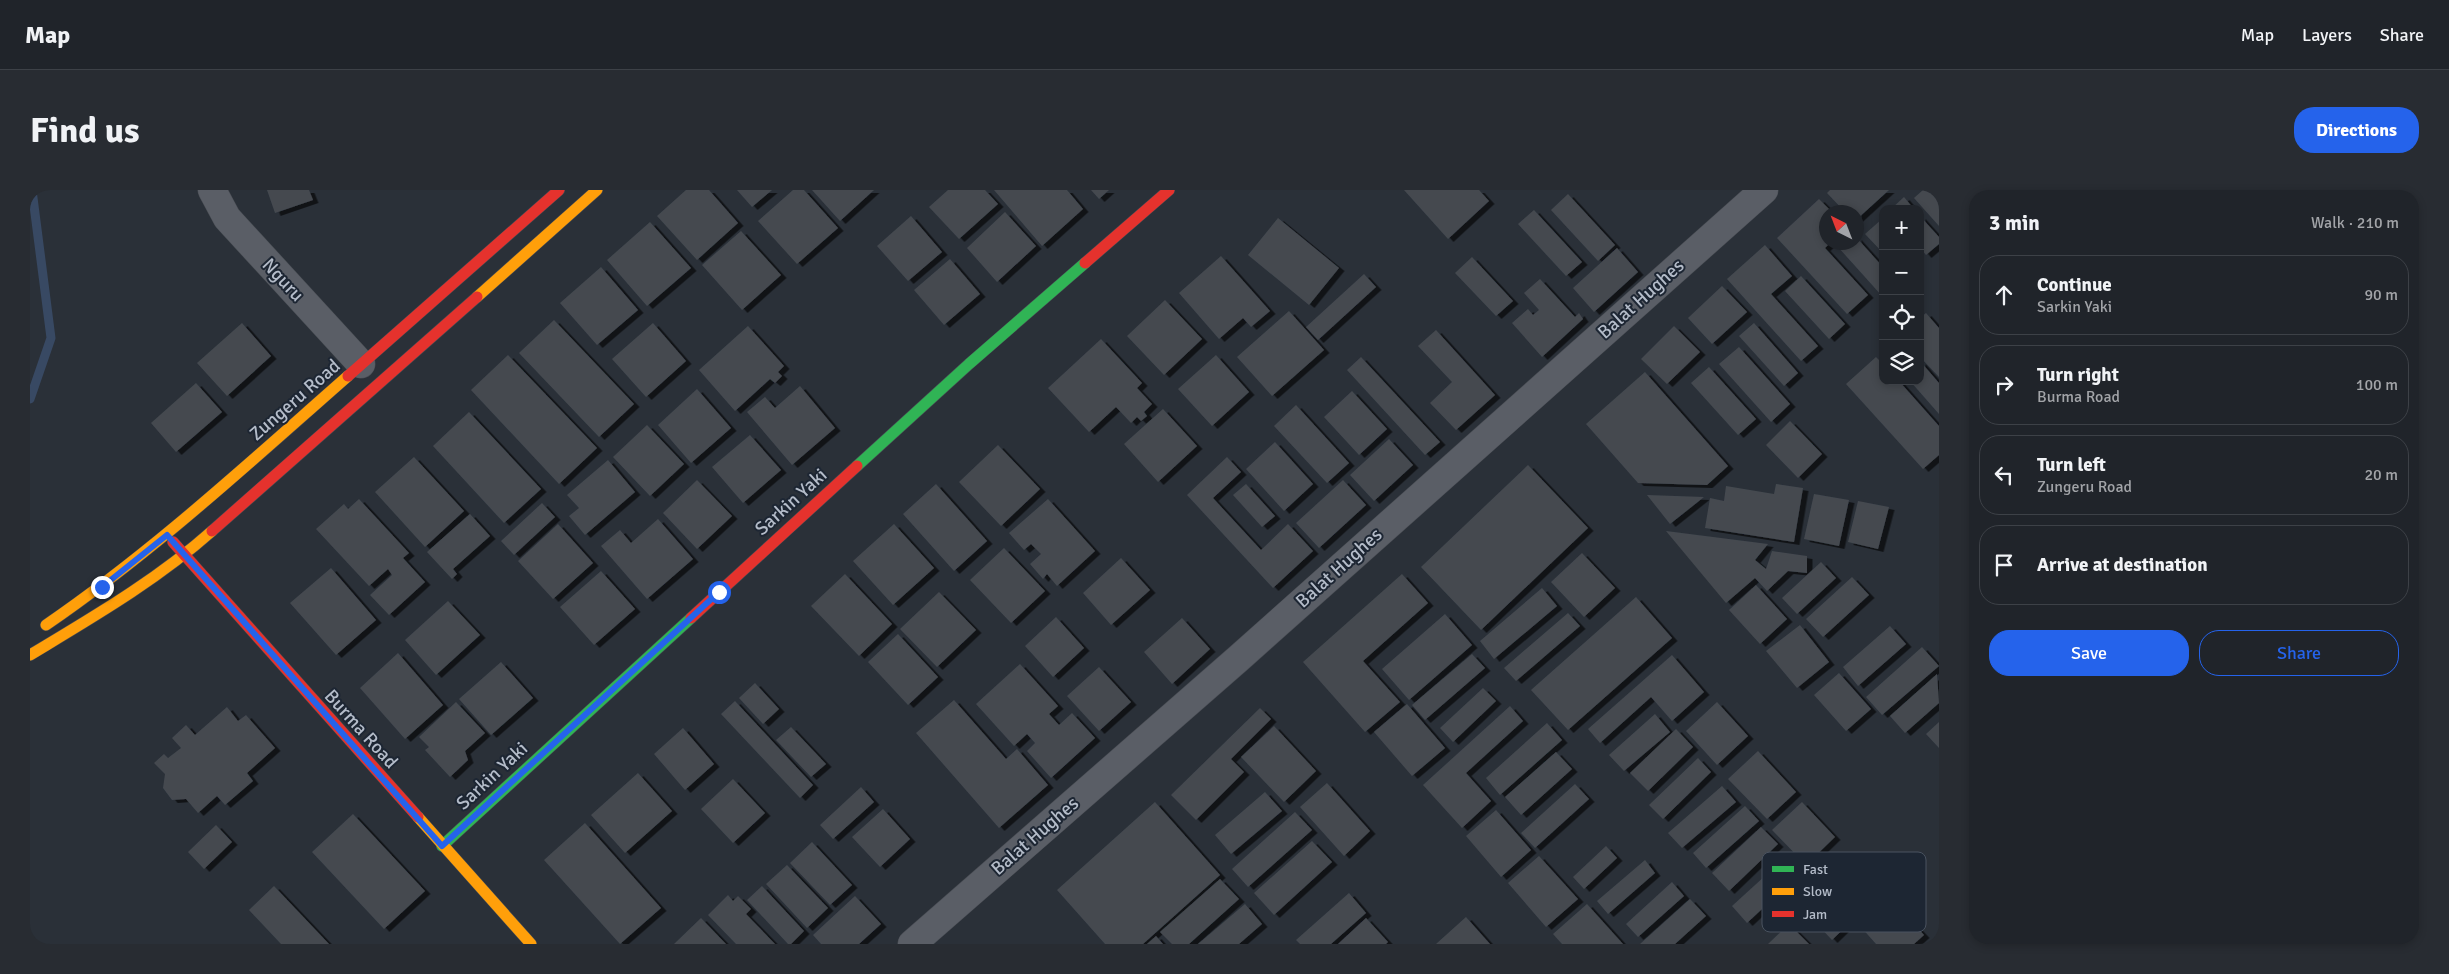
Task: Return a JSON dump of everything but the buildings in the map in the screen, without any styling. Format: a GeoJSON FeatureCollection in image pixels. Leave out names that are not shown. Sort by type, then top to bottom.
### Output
{"type":"FeatureCollection","features":[{"type":"Feature","properties":{"kind":"street","name":"Nguru"},"geometry":{"type":"LineString","coordinates":[[212,190],[226,218],[361,364]]}},
{"type":"Feature","properties":{"kind":"street","name":"Zungeru Road"},"geometry":{"type":"LineString","coordinates":[[42,628],[102,587],[167,535],[559,190]]}},
{"type":"Feature","properties":{"kind":"street"},"geometry":{"type":"LineString","coordinates":[[30,655],[112,604],[184,555],[597,190]]}},
{"type":"Feature","properties":{"kind":"street","name":"Sarkin Yaki"},"geometry":{"type":"LineString","coordinates":[[442,846],[961,370],[1169,190]]}},
{"type":"Feature","properties":{"kind":"street","name":"Balat Hughes"},"geometry":{"type":"LineString","coordinates":[[912,944],[1247,651],[1764,190]]}},
{"type":"Feature","properties":{"kind":"street","name":"Burma Road"},"geometry":{"type":"LineString","coordinates":[[167,535],[531,944]]}},
{"type":"Feature","properties":{"kind":"waterway"},"geometry":{"type":"LineString","coordinates":[[30,399],[51,338],[32,190]]}},
{"type":"Feature","properties":{"kind":"traffic: fast"},"geometry":{"type":"LineString","coordinates":[[857,466],[969,364],[1085,263]]}},
{"type":"Feature","properties":{"kind":"traffic: fast"},"geometry":{"type":"LineString","coordinates":[[442,846],[691,618]]}},
{"type":"Feature","properties":{"kind":"traffic: slow"},"geometry":{"type":"LineString","coordinates":[[477,297],[597,190]]}},
{"type":"Feature","properties":{"kind":"traffic: slow"},"geometry":{"type":"LineString","coordinates":[[46,625],[86,597],[163,536],[348,376]]}},
{"type":"Feature","properties":{"kind":"traffic: slow"},"geometry":{"type":"LineString","coordinates":[[30,655],[147,582],[212,531]]}},
{"type":"Feature","properties":{"kind":"traffic: slow"},"geometry":{"type":"LineString","coordinates":[[418,817],[531,944]]}},
{"type":"Feature","properties":{"kind":"traffic: jam"},"geometry":{"type":"LineString","coordinates":[[348,376],[559,190]]}},
{"type":"Feature","properties":{"kind":"traffic: jam"},"geometry":{"type":"LineString","coordinates":[[1085,263],[1169,190]]}},
{"type":"Feature","properties":{"kind":"traffic: jam"},"geometry":{"type":"LineString","coordinates":[[212,531],[477,297]]}},
{"type":"Feature","properties":{"kind":"traffic: jam"},"geometry":{"type":"LineString","coordinates":[[691,618],[857,466]]}},
{"type":"Feature","properties":{"kind":"traffic: jam"},"geometry":{"type":"LineString","coordinates":[[173,542],[418,817]]}},
{"type":"Feature","properties":{"kind":"route"},"geometry":{"type":"LineString","coordinates":[[102,587],[167,535],[442,846],[719,592]]}}]}
